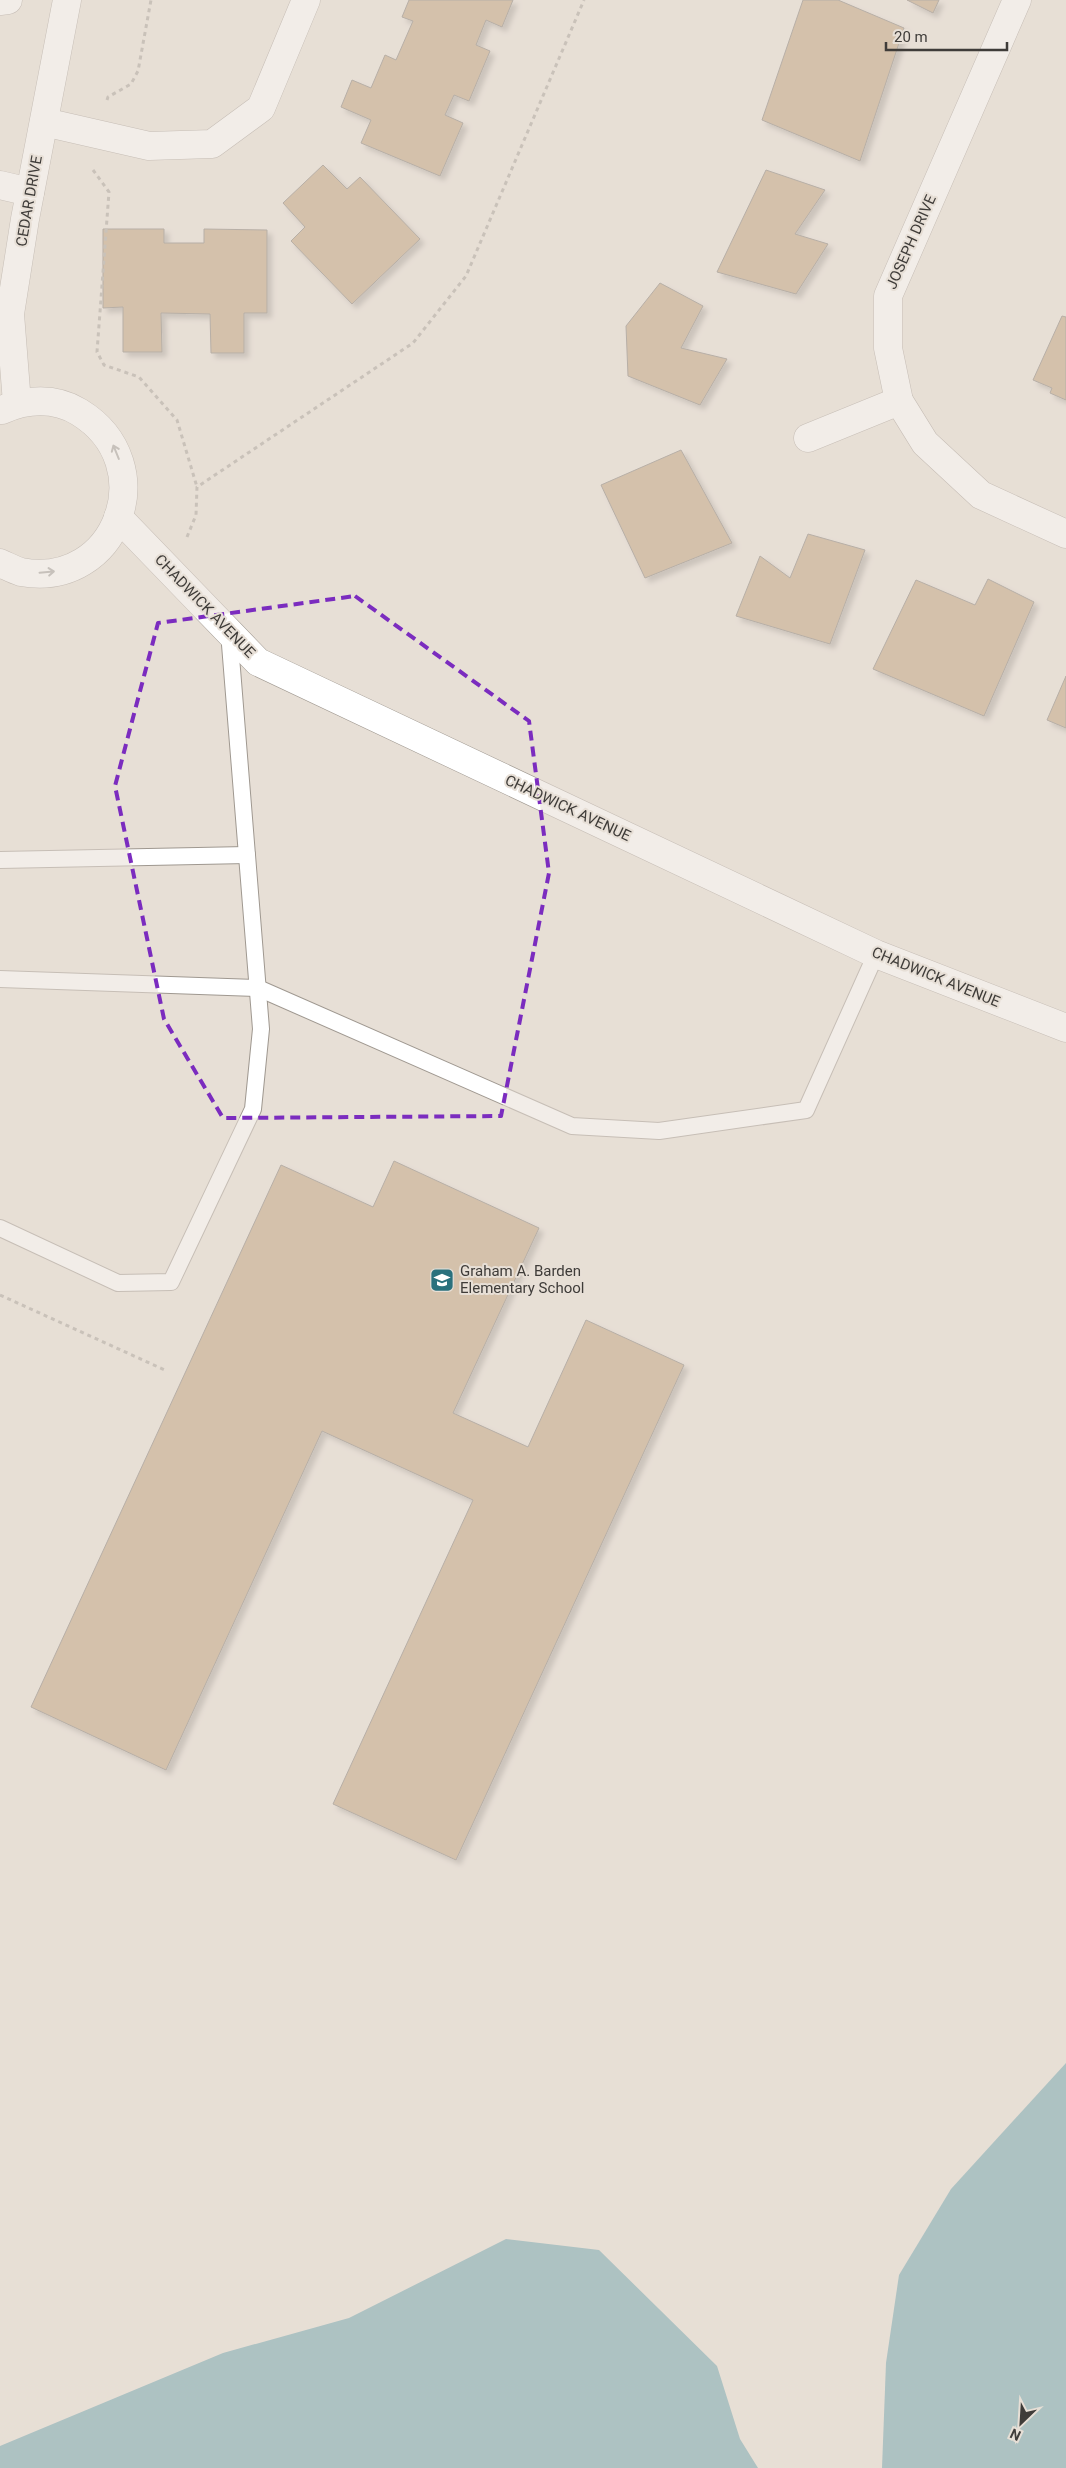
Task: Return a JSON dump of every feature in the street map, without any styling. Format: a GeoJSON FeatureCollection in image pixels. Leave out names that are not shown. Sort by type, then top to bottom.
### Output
{"type":"FeatureCollection","features":[{"type":"Feature","properties":{"kind":"street"},"geometry":{"type":"LineString","coordinates":[[0,1],[8,0]]}},
{"type":"Feature","properties":{"kind":"street","name":"CEDAR DRIVE"},"geometry":{"type":"LineString","coordinates":[[0,564],[21,572],[50,573],[76,564],[99,549],[116,526],[124,500],[124,472],[114,446],[96,422],[71,407],[42,401],[9,407],[10,314],[30,192],[67,0]]}},
{"type":"Feature","properties":{"kind":"street"},"geometry":{"type":"LineString","coordinates":[[44,122],[149,146],[212,144],[261,108],[306,0]]}},
{"type":"Feature","properties":{"kind":"street","name":"JOSEPH DRIVE"},"geometry":{"type":"LineString","coordinates":[[1017,0],[888,296],[888,348],[899,401],[925,443],[981,495],[1066,534]]}},
{"type":"Feature","properties":{"kind":"street"},"geometry":{"type":"LineString","coordinates":[[0,185],[30,192]]}},
{"type":"Feature","properties":{"kind":"street"},"geometry":{"type":"LineString","coordinates":[[808,438],[899,401]]}},
{"type":"Feature","properties":{"kind":"street","name":"CHADWICK AVENUE"},"geometry":{"type":"LineString","coordinates":[[118,517],[258,662],[876,954],[1066,1028]]}},
{"type":"Feature","properties":{"kind":"lane"},"geometry":{"type":"LineString","coordinates":[[0,1228],[118,1283],[171,1282],[253,1109],[261,1029],[230,632]]}},
{"type":"Feature","properties":{"kind":"lane"},"geometry":{"type":"LineString","coordinates":[[0,860],[247,855]]}},
{"type":"Feature","properties":{"kind":"lane"},"geometry":{"type":"LineString","coordinates":[[0,979],[258,988],[572,1126],[659,1131],[806,1110],[876,954]]}},
{"type":"Feature","properties":{"kind":"path"},"geometry":{"type":"LineString","coordinates":[[151,0],[138,71],[131,84],[108,97],[93,169],[109,192],[97,352],[104,365],[139,377],[177,420],[197,487],[196,514],[186,542]]}},
{"type":"Feature","properties":{"kind":"path"},"geometry":{"type":"LineString","coordinates":[[197,487],[413,343],[466,276],[584,0]]}},
{"type":"Feature","properties":{"kind":"path"},"geometry":{"type":"LineString","coordinates":[[0,1295],[167,1371]]}},
{"type":"Feature","properties":{"kind":"highlighted area"},"geometry":{"type":"Polygon","coordinates":[[[355,596],[529,721],[549,873],[501,1116],[223,1118],[164,1019],[115,786],[158,623],[355,596]]]}},
{"type":"Feature","properties":{"kind":"water"},"geometry":{"type":"Polygon","coordinates":[[[1066,2063],[1066,2468],[882,2468],[886,2363],[899,2275],[951,2189],[1066,2063]]]}},
{"type":"Feature","properties":{"kind":"water"},"geometry":{"type":"Polygon","coordinates":[[[506,2239],[599,2250],[717,2366],[740,2439],[758,2468],[0,2468],[0,2446],[223,2353],[349,2318],[506,2239]]]}},
{"type":"Feature","properties":{"kind":"building"},"geometry":{"type":"Polygon","coordinates":[[[409,0],[513,0],[502,27],[486,20],[476,45],[490,51],[469,101],[454,95],[445,115],[463,123],[440,176],[361,143],[371,120],[341,107],[352,80],[371,88],[385,55],[396,60],[413,21],[402,17],[409,0]]]}},
{"type":"Feature","properties":{"kind":"building"},"geometry":{"type":"Polygon","coordinates":[[[803,0],[838,0],[904,28],[860,161],[762,120],[803,0]]]}},
{"type":"Feature","properties":{"kind":"building"},"geometry":{"type":"Polygon","coordinates":[[[907,0],[939,0],[933,13],[907,0]]]}},
{"type":"Feature","properties":{"kind":"building"},"geometry":{"type":"Polygon","coordinates":[[[323,165],[347,189],[360,177],[420,239],[352,304],[291,241],[305,227],[283,203],[323,165]]]}},
{"type":"Feature","properties":{"kind":"building"},"geometry":{"type":"Polygon","coordinates":[[[766,170],[825,190],[795,234],[828,244],[796,294],[717,272],[766,170]]]}},
{"type":"Feature","properties":{"kind":"building"},"geometry":{"type":"Polygon","coordinates":[[[103,229],[164,229],[164,243],[204,243],[204,229],[267,230],[267,313],[244,313],[244,353],[211,353],[210,314],[161,313],[162,352],[123,352],[123,307],[103,308],[103,229]]]}},
{"type":"Feature","properties":{"kind":"building"},"geometry":{"type":"Polygon","coordinates":[[[660,283],[703,306],[681,348],[727,359],[700,405],[628,376],[626,326],[660,283]]]}},
{"type":"Feature","properties":{"kind":"building"},"geometry":{"type":"Polygon","coordinates":[[[1062,316],[1066,317],[1066,400],[1050,393],[1052,388],[1033,380],[1062,316]]]}},
{"type":"Feature","properties":{"kind":"building"},"geometry":{"type":"Polygon","coordinates":[[[681,450],[732,543],[645,578],[601,485],[681,450]]]}},
{"type":"Feature","properties":{"kind":"building"},"geometry":{"type":"Polygon","coordinates":[[[808,534],[865,550],[830,644],[736,616],[760,556],[790,578],[808,534]]]}},
{"type":"Feature","properties":{"kind":"building"},"geometry":{"type":"Polygon","coordinates":[[[988,579],[1034,602],[984,716],[873,669],[916,580],[975,605],[988,579]]]}},
{"type":"Feature","properties":{"kind":"building"},"geometry":{"type":"Polygon","coordinates":[[[1066,676],[1066,728],[1047,720],[1066,676]]]}},
{"type":"Feature","properties":{"kind":"building"},"geometry":{"type":"Polygon","coordinates":[[[394,1161],[539,1228],[453,1413],[528,1447],[586,1320],[684,1365],[456,1860],[333,1804],[473,1500],[322,1431],[166,1770],[31,1707],[281,1165],[373,1207],[394,1161]]]}},
{"type":"Feature","properties":{"kind":"place","name":"Graham A. Barden Elementary School"},"geometry":{"type":"Point","coordinates":[442,1280]}}]}
